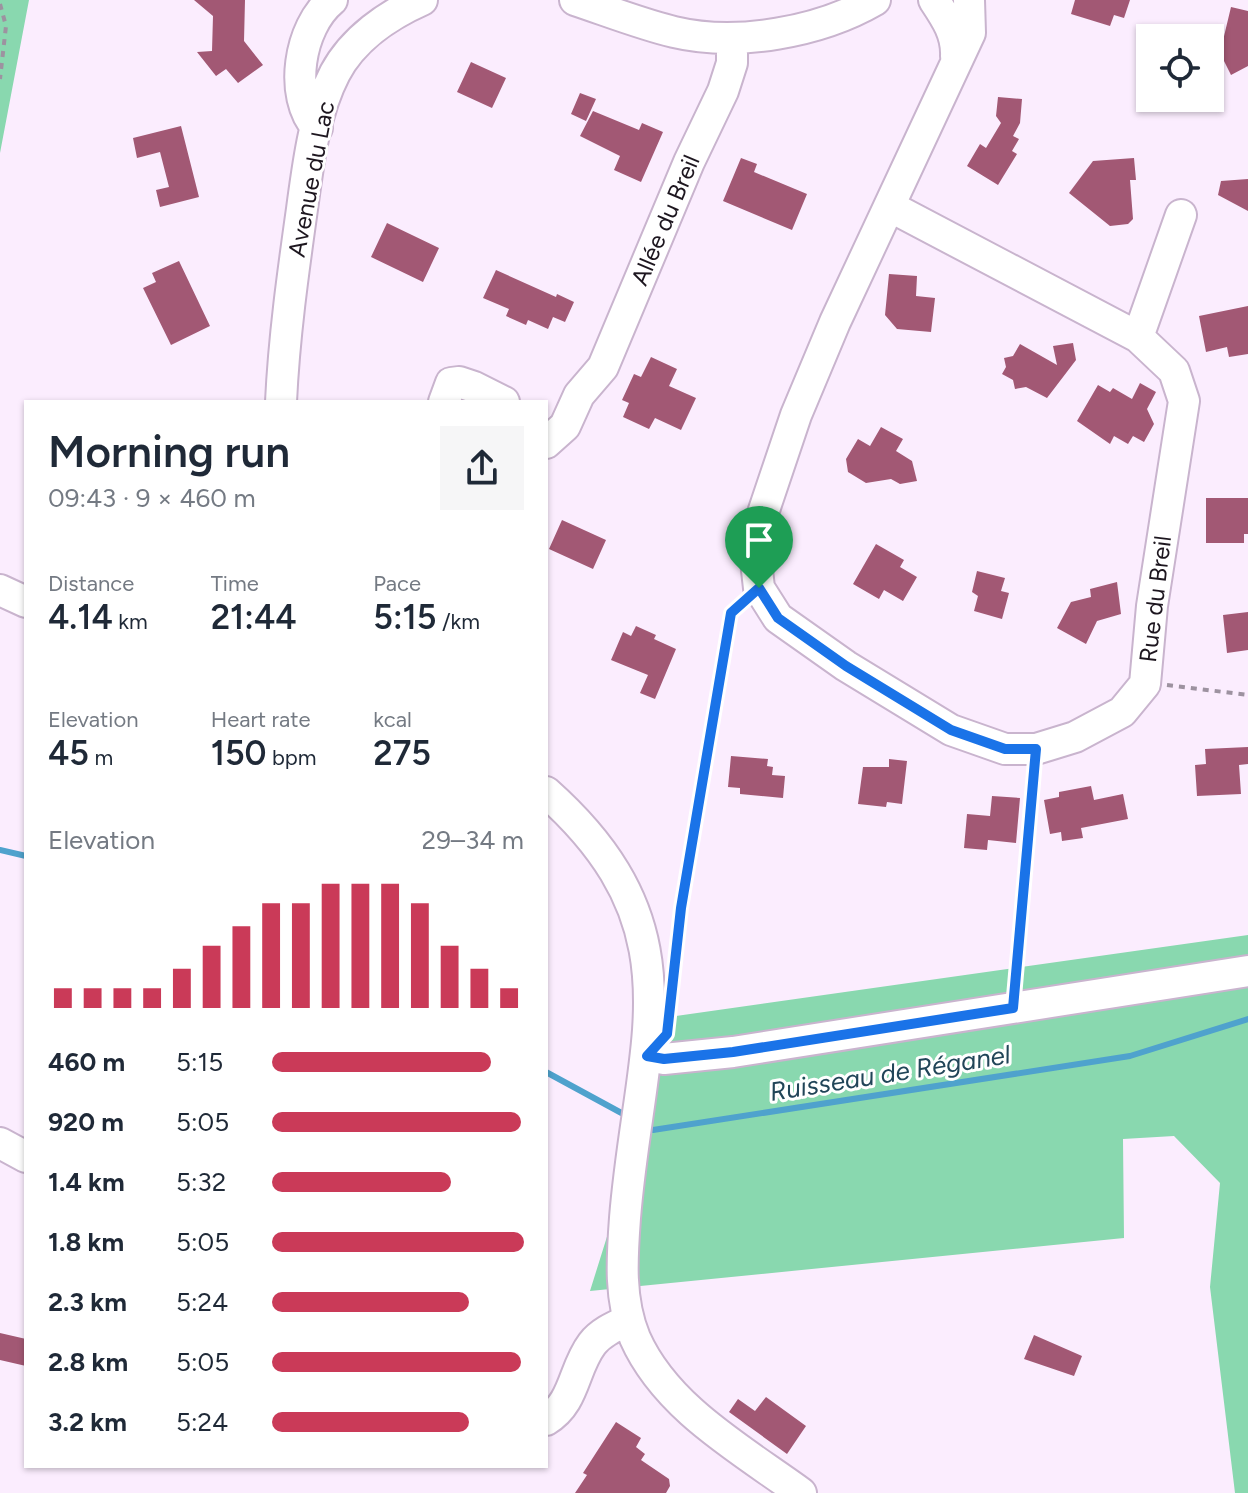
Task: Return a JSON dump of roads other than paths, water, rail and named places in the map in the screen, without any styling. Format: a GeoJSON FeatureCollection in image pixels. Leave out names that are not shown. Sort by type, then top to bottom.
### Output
{"type":"FeatureCollection","features":[{"type":"Feature","properties":{"kind":"street"},"geometry":{"type":"LineString","coordinates":[[317,128],[308,118],[300,89],[301,64],[310,31],[332,0]]}},
{"type":"Feature","properties":{"kind":"street","name":"Avenue du Lac"},"geometry":{"type":"LineString","coordinates":[[281,400],[290,291],[317,128],[329,88],[347,55],[382,22],[422,0]]}},
{"type":"Feature","properties":{"kind":"street"},"geometry":{"type":"LineString","coordinates":[[575,0],[674,32],[732,39],[827,23],[875,0]]}},
{"type":"Feature","properties":{"kind":"street"},"geometry":{"type":"LineString","coordinates":[[789,29],[843,0]]}},
{"type":"Feature","properties":{"kind":"street"},"geometry":{"type":"LineString","coordinates":[[934,0],[949,22],[956,44],[955,66]]}},
{"type":"Feature","properties":{"kind":"street"},"geometry":{"type":"LineString","coordinates":[[891,207],[970,33],[965,5]]}},
{"type":"Feature","properties":{"kind":"street","name":"Allée du Breil"},"geometry":{"type":"LineString","coordinates":[[548,441],[565,426],[579,395],[603,367],[689,162],[723,91],[732,63],[732,39]]}},
{"type":"Feature","properties":{"kind":"street","name":"Rue du Breil"},"geometry":{"type":"LineString","coordinates":[[891,207],[1138,337],[1174,371],[1184,401],[1152,606],[1145,684],[1122,712],[1075,737],[1036,749],[1005,749],[951,730],[846,666],[778,618],[759,588],[755,552],[761,519],[796,415],[835,322],[891,207]]}},
{"type":"Feature","properties":{"kind":"street"},"geometry":{"type":"LineString","coordinates":[[1138,337],[1181,215]]}},
{"type":"Feature","properties":{"kind":"street"},"geometry":{"type":"LineString","coordinates":[[445,400],[451,383],[459,382],[500,400]]}},
{"type":"Feature","properties":{"kind":"street","name":"Allée du Breil"},"geometry":{"type":"LineString","coordinates":[[548,407],[579,395]]}},
{"type":"Feature","properties":{"kind":"street"},"geometry":{"type":"LineString","coordinates":[[0,590],[24,601]]}},
{"type":"Feature","properties":{"kind":"street"},"geometry":{"type":"LineString","coordinates":[[548,794],[579,825],[615,870],[638,918],[650,990],[647,1056],[623,1243],[624,1300],[629,1320],[649,1362],[671,1391],[700,1419],[801,1493]]}},
{"type":"Feature","properties":{"kind":"street"},"geometry":{"type":"LineString","coordinates":[[548,827],[568,830],[579,825]]}},
{"type":"Feature","properties":{"kind":"street"},"geometry":{"type":"LineString","coordinates":[[647,1056],[664,1059],[733,1052],[1248,971]]}},
{"type":"Feature","properties":{"kind":"street"},"geometry":{"type":"LineString","coordinates":[[0,1143],[24,1156]]}},
{"type":"Feature","properties":{"kind":"street"},"geometry":{"type":"LineString","coordinates":[[548,1419],[567,1400],[591,1345],[607,1331],[629,1320]]}},
{"type":"Feature","properties":{"kind":"waterway","name":"Ruisseau de Réganel"},"geometry":{"type":"LineString","coordinates":[[0,850],[24,856]]}},
{"type":"Feature","properties":{"kind":"waterway","name":"Ruisseau de Réganel"},"geometry":{"type":"LineString","coordinates":[[644,1125],[653,1130],[1130,1056],[1248,1019]]}},
{"type":"Feature","properties":{"kind":"waterway","name":"Ruisseau de Réganel"},"geometry":{"type":"LineString","coordinates":[[548,1073],[627,1116]]}}]}
